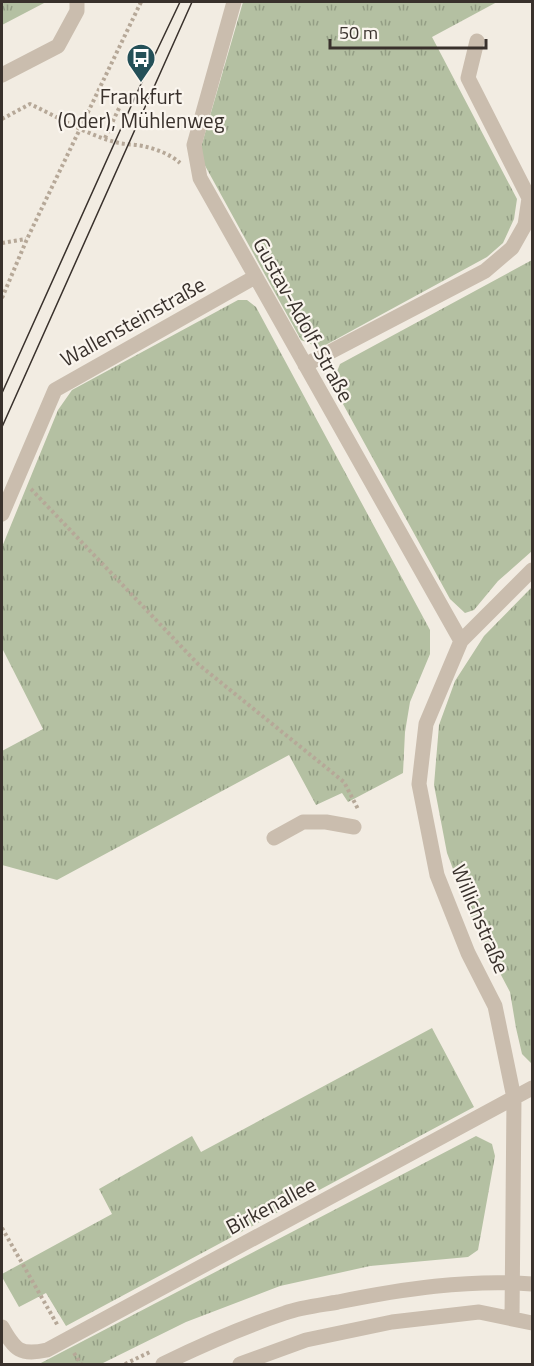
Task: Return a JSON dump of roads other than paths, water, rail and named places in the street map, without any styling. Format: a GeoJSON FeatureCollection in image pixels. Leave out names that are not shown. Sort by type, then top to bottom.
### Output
{"type":"FeatureCollection","features":[{"type":"Feature","properties":{"kind":"street"},"geometry":{"type":"LineString","coordinates":[[2,75],[58,46],[78,11],[77,2]]}},
{"type":"Feature","properties":{"kind":"street","name":"Gustav-Adolf-Straße"},"geometry":{"type":"LineString","coordinates":[[234,2],[194,145],[200,178],[461,641]]}},
{"type":"Feature","properties":{"kind":"street"},"geometry":{"type":"LineString","coordinates":[[305,365],[485,271],[512,248],[525,225],[529,198],[468,78],[477,41]]}},
{"type":"Feature","properties":{"kind":"street","name":"Wallensteinstraße"},"geometry":{"type":"LineString","coordinates":[[2,514],[55,390],[255,277]]}},
{"type":"Feature","properties":{"kind":"street","name":"Willichstraße"},"geometry":{"type":"LineString","coordinates":[[512,1319],[514,1098],[495,1006],[468,953],[437,875],[419,784],[426,724],[461,641],[532,570]]}},
{"type":"Feature","properties":{"kind":"street"},"geometry":{"type":"LineString","coordinates":[[274,837],[303,822],[357,820]]}},
{"type":"Feature","properties":{"kind":"street","name":"Birkenallee"},"geometry":{"type":"LineString","coordinates":[[2,1327],[9,1341],[18,1350],[32,1353],[47,1350],[532,1088]]}},
{"type":"Feature","properties":{"kind":"street"},"geometry":{"type":"LineString","coordinates":[[163,1365],[196,1348],[287,1312],[391,1291],[445,1286],[532,1284]]}},
{"type":"Feature","properties":{"kind":"street"},"geometry":{"type":"LineString","coordinates":[[240,1365],[306,1340],[392,1322],[478,1312],[532,1323]]}},
{"type":"Feature","properties":{"kind":"tram line"},"geometry":{"type":"LineString","coordinates":[[2,393],[180,2]]}},
{"type":"Feature","properties":{"kind":"tram line"},"geometry":{"type":"LineString","coordinates":[[2,427],[192,2]]}},
{"type":"Feature","properties":{"kind":"place","name":"Frankfurt (Oder), Mühlenweg"},"geometry":{"type":"Point","coordinates":[141,84]}}]}
